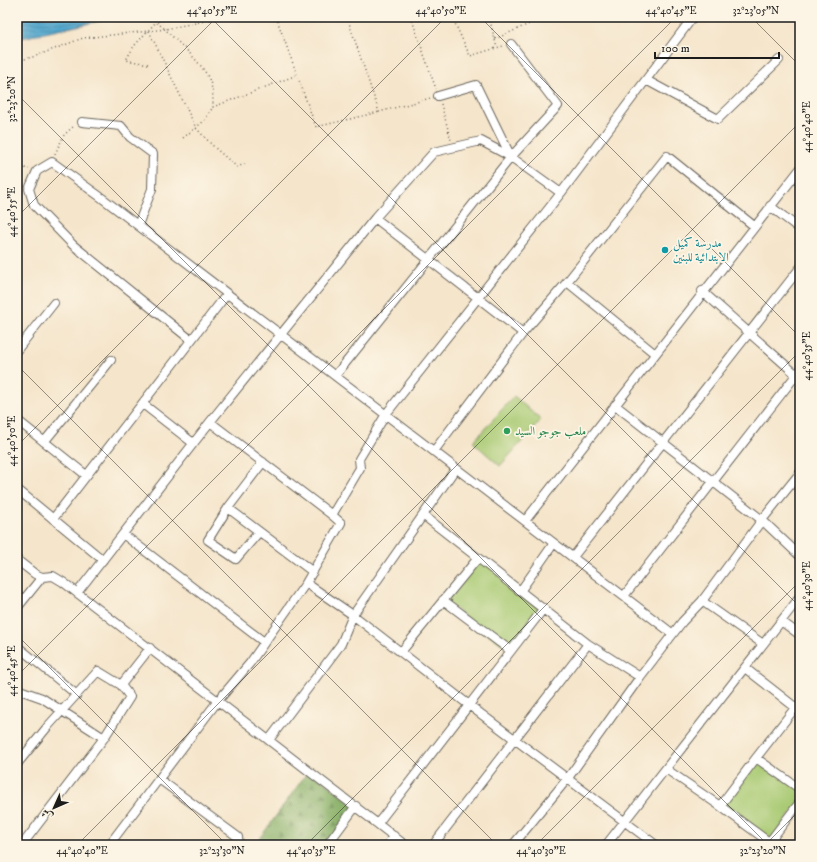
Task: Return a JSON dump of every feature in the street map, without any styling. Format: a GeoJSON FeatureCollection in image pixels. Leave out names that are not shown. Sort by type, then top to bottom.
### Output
{"type":"FeatureCollection","features":[{"type":"Feature","properties":{"kind":"street"},"geometry":{"type":"LineString","coordinates":[[332,515],[360,468],[359,459],[386,414],[560,193],[693,17]]}},
{"type":"Feature","properties":{"kind":"street"},"geometry":{"type":"LineString","coordinates":[[335,376],[511,157],[558,106],[511,44]]}},
{"type":"Feature","properties":{"kind":"street"},"geometry":{"type":"LineString","coordinates":[[646,80],[718,119],[779,60]]}},
{"type":"Feature","properties":{"kind":"street"},"geometry":{"type":"LineString","coordinates":[[438,96],[476,85],[511,157]]}},
{"type":"Feature","properties":{"kind":"street"},"geometry":{"type":"LineString","coordinates":[[82,122],[121,126],[130,137],[153,154],[152,190],[138,225]]}},
{"type":"Feature","properties":{"kind":"street"},"geometry":{"type":"LineString","coordinates":[[77,593],[193,443],[375,218],[434,152],[481,142],[511,157],[560,193]]}},
{"type":"Feature","properties":{"kind":"street"},"geometry":{"type":"LineString","coordinates":[[434,452],[523,333],[667,156],[754,226]]}},
{"type":"Feature","properties":{"kind":"street"},"geometry":{"type":"LineString","coordinates":[[191,340],[73,245],[34,205],[28,189],[37,171],[52,162],[138,225],[673,634]]}},
{"type":"Feature","properties":{"kind":"street"},"geometry":{"type":"LineString","coordinates":[[525,521],[702,291],[800,169]]}},
{"type":"Feature","properties":{"kind":"street"},"geometry":{"type":"LineString","coordinates":[[770,206],[800,229]]}},
{"type":"Feature","properties":{"kind":"street"},"geometry":{"type":"LineString","coordinates":[[375,218],[428,261],[523,333]]}},
{"type":"Feature","properties":{"kind":"street"},"geometry":{"type":"LineString","coordinates":[[573,557],[800,268]]}},
{"type":"Feature","properties":{"kind":"street"},"geometry":{"type":"LineString","coordinates":[[566,282],[654,353]]}},
{"type":"Feature","properties":{"kind":"street"},"geometry":{"type":"LineString","coordinates":[[624,596],[712,482],[799,374],[748,334],[702,291]]}},
{"type":"Feature","properties":{"kind":"street"},"geometry":{"type":"LineString","coordinates":[[53,519],[227,294]]}},
{"type":"Feature","properties":{"kind":"street"},"geometry":{"type":"LineString","coordinates":[[17,350],[54,303]]}},
{"type":"Feature","properties":{"kind":"street"},"geometry":{"type":"LineString","coordinates":[[44,442],[111,360]]}},
{"type":"Feature","properties":{"kind":"street"},"geometry":{"type":"LineString","coordinates":[[143,404],[193,443]]}},
{"type":"Feature","properties":{"kind":"street"},"geometry":{"type":"LineString","coordinates":[[614,405],[762,520],[800,556]]}},
{"type":"Feature","properties":{"kind":"street"},"geometry":{"type":"LineString","coordinates":[[17,420],[86,475]]}},
{"type":"Feature","properties":{"kind":"street"},"geometry":{"type":"LineString","coordinates":[[109,845],[217,702],[250,663],[306,583],[341,523],[264,462],[210,422]]}},
{"type":"Feature","properties":{"kind":"street"},"geometry":{"type":"LineString","coordinates":[[259,532],[236,559],[208,540],[228,508],[264,462]]}},
{"type":"Feature","properties":{"kind":"street"},"geometry":{"type":"LineString","coordinates":[[269,740],[341,644],[353,615],[456,468]]}},
{"type":"Feature","properties":{"kind":"street"},"geometry":{"type":"LineString","coordinates":[[513,845],[568,778],[640,677],[673,634],[702,601],[762,520],[800,473]]}},
{"type":"Feature","properties":{"kind":"street"},"geometry":{"type":"LineString","coordinates":[[17,489],[103,560]]}},
{"type":"Feature","properties":{"kind":"street"},"geometry":{"type":"LineString","coordinates":[[228,508],[313,572]]}},
{"type":"Feature","properties":{"kind":"street"},"geometry":{"type":"LineString","coordinates":[[423,515],[521,590],[588,644],[640,677]]}},
{"type":"Feature","properties":{"kind":"street"},"geometry":{"type":"LineString","coordinates":[[123,534],[264,642]]}},
{"type":"Feature","properties":{"kind":"street"},"geometry":{"type":"LineString","coordinates":[[521,590],[554,543]]}},
{"type":"Feature","properties":{"kind":"street"},"geometry":{"type":"LineString","coordinates":[[401,652],[478,558]]}},
{"type":"Feature","properties":{"kind":"street"},"geometry":{"type":"LineString","coordinates":[[17,560],[35,574],[42,577],[53,576],[77,593],[405,845]]}},
{"type":"Feature","properties":{"kind":"street"},"geometry":{"type":"LineString","coordinates":[[17,608],[42,577]]}},
{"type":"Feature","properties":{"kind":"street"},"geometry":{"type":"LineString","coordinates":[[306,583],[353,615],[515,740],[656,845]]}},
{"type":"Feature","properties":{"kind":"street"},"geometry":{"type":"LineString","coordinates":[[606,845],[800,597]]}},
{"type":"Feature","properties":{"kind":"street"},"geometry":{"type":"LineString","coordinates":[[443,600],[511,651]]}},
{"type":"Feature","properties":{"kind":"street"},"geometry":{"type":"LineString","coordinates":[[702,601],[763,644]]}},
{"type":"Feature","properties":{"kind":"street"},"geometry":{"type":"LineString","coordinates":[[378,823],[544,608]]}},
{"type":"Feature","properties":{"kind":"street"},"geometry":{"type":"LineString","coordinates":[[781,621],[800,635]]}},
{"type":"Feature","properties":{"kind":"street"},"geometry":{"type":"LineString","coordinates":[[433,845],[588,644]]}},
{"type":"Feature","properties":{"kind":"street"},"geometry":{"type":"LineString","coordinates":[[17,646],[77,695]]}},
{"type":"Feature","properties":{"kind":"street"},"geometry":{"type":"LineString","coordinates":[[121,685],[150,648]]}},
{"type":"Feature","properties":{"kind":"street"},"geometry":{"type":"LineString","coordinates":[[720,806],[756,758],[798,709],[745,668]]}},
{"type":"Feature","properties":{"kind":"street"},"geometry":{"type":"LineString","coordinates":[[17,764],[98,671],[121,685],[130,697],[104,738],[22,845]]}},
{"type":"Feature","properties":{"kind":"street"},"geometry":{"type":"LineString","coordinates":[[17,688],[42,698],[104,738]]}},
{"type":"Feature","properties":{"kind":"street"},"geometry":{"type":"LineString","coordinates":[[756,758],[800,789]]}},
{"type":"Feature","properties":{"kind":"street"},"geometry":{"type":"LineString","coordinates":[[666,769],[720,806],[768,844],[800,802]]}},
{"type":"Feature","properties":{"kind":"street"},"geometry":{"type":"LineString","coordinates":[[159,779],[238,837],[240,845]]}},
{"type":"Feature","properties":{"kind":"street"},"geometry":{"type":"LineString","coordinates":[[327,845],[356,806]]}},
{"type":"Feature","properties":{"kind":"street"},"geometry":{"type":"LineString","coordinates":[[387,845],[394,836]]}},
{"type":"Feature","properties":{"kind":"path"},"geometry":{"type":"LineString","coordinates":[[148,64],[126,60],[134,46],[156,22],[170,17]]}},
{"type":"Feature","properties":{"kind":"path"},"geometry":{"type":"LineString","coordinates":[[17,61],[36,56],[83,38],[165,29],[225,17]]}},
{"type":"Feature","properties":{"kind":"path"},"geometry":{"type":"LineString","coordinates":[[276,17],[316,127],[438,96]]}},
{"type":"Feature","properties":{"kind":"path"},"geometry":{"type":"LineString","coordinates":[[347,17],[379,112]]}},
{"type":"Feature","properties":{"kind":"path"},"geometry":{"type":"LineString","coordinates":[[411,17],[438,96],[453,148]]}},
{"type":"Feature","properties":{"kind":"path"},"geometry":{"type":"LineString","coordinates":[[452,17],[470,56],[497,48],[489,17]]}},
{"type":"Feature","properties":{"kind":"path"},"geometry":{"type":"LineString","coordinates":[[495,39],[548,17]]}},
{"type":"Feature","properties":{"kind":"path"},"geometry":{"type":"LineString","coordinates":[[156,22],[165,29],[192,57],[209,79],[213,93],[213,107],[204,121],[183,138]]}},
{"type":"Feature","properties":{"kind":"path"},"geometry":{"type":"LineString","coordinates":[[149,31],[196,128],[214,147],[237,167],[245,164]]}},
{"type":"Feature","properties":{"kind":"path"},"geometry":{"type":"LineString","coordinates":[[213,107],[297,75]]}},
{"type":"Feature","properties":{"kind":"path"},"geometry":{"type":"LineString","coordinates":[[52,162],[64,135],[74,126],[82,122]]}},
{"type":"Feature","properties":{"kind":"path"},"geometry":{"type":"LineString","coordinates":[[17,166],[37,171]]}},
{"type":"Feature","properties":{"kind":"green space","name":"ملعب جوجو السيد"},"geometry":{"type":"Polygon","coordinates":[[[514,396],[541,420],[500,466],[473,442],[514,396]]]}},
{"type":"Feature","properties":{"kind":"green space"},"geometry":{"type":"Polygon","coordinates":[[[478,558],[544,608],[511,651],[443,600],[478,558]]]}},
{"type":"Feature","properties":{"kind":"green space"},"geometry":{"type":"Polygon","coordinates":[[[756,758],[800,789],[800,802],[769,842],[720,806],[756,758]]]}},
{"type":"Feature","properties":{"kind":"green space"},"geometry":{"type":"Polygon","coordinates":[[[309,770],[356,806],[327,845],[255,845],[309,770]]]}},
{"type":"Feature","properties":{"kind":"water"},"geometry":{"type":"Polygon","coordinates":[[[17,17],[118,17],[17,39],[17,17]]]}},
{"type":"Feature","properties":{"kind":"place","name":"مدرسة كميل الابتدائية للبنين"},"geometry":{"type":"Point","coordinates":[665,250]}},
{"type":"Feature","properties":{"kind":"place","name":"ملعب جوجو السيد"},"geometry":{"type":"Point","coordinates":[507,431]}}]}
